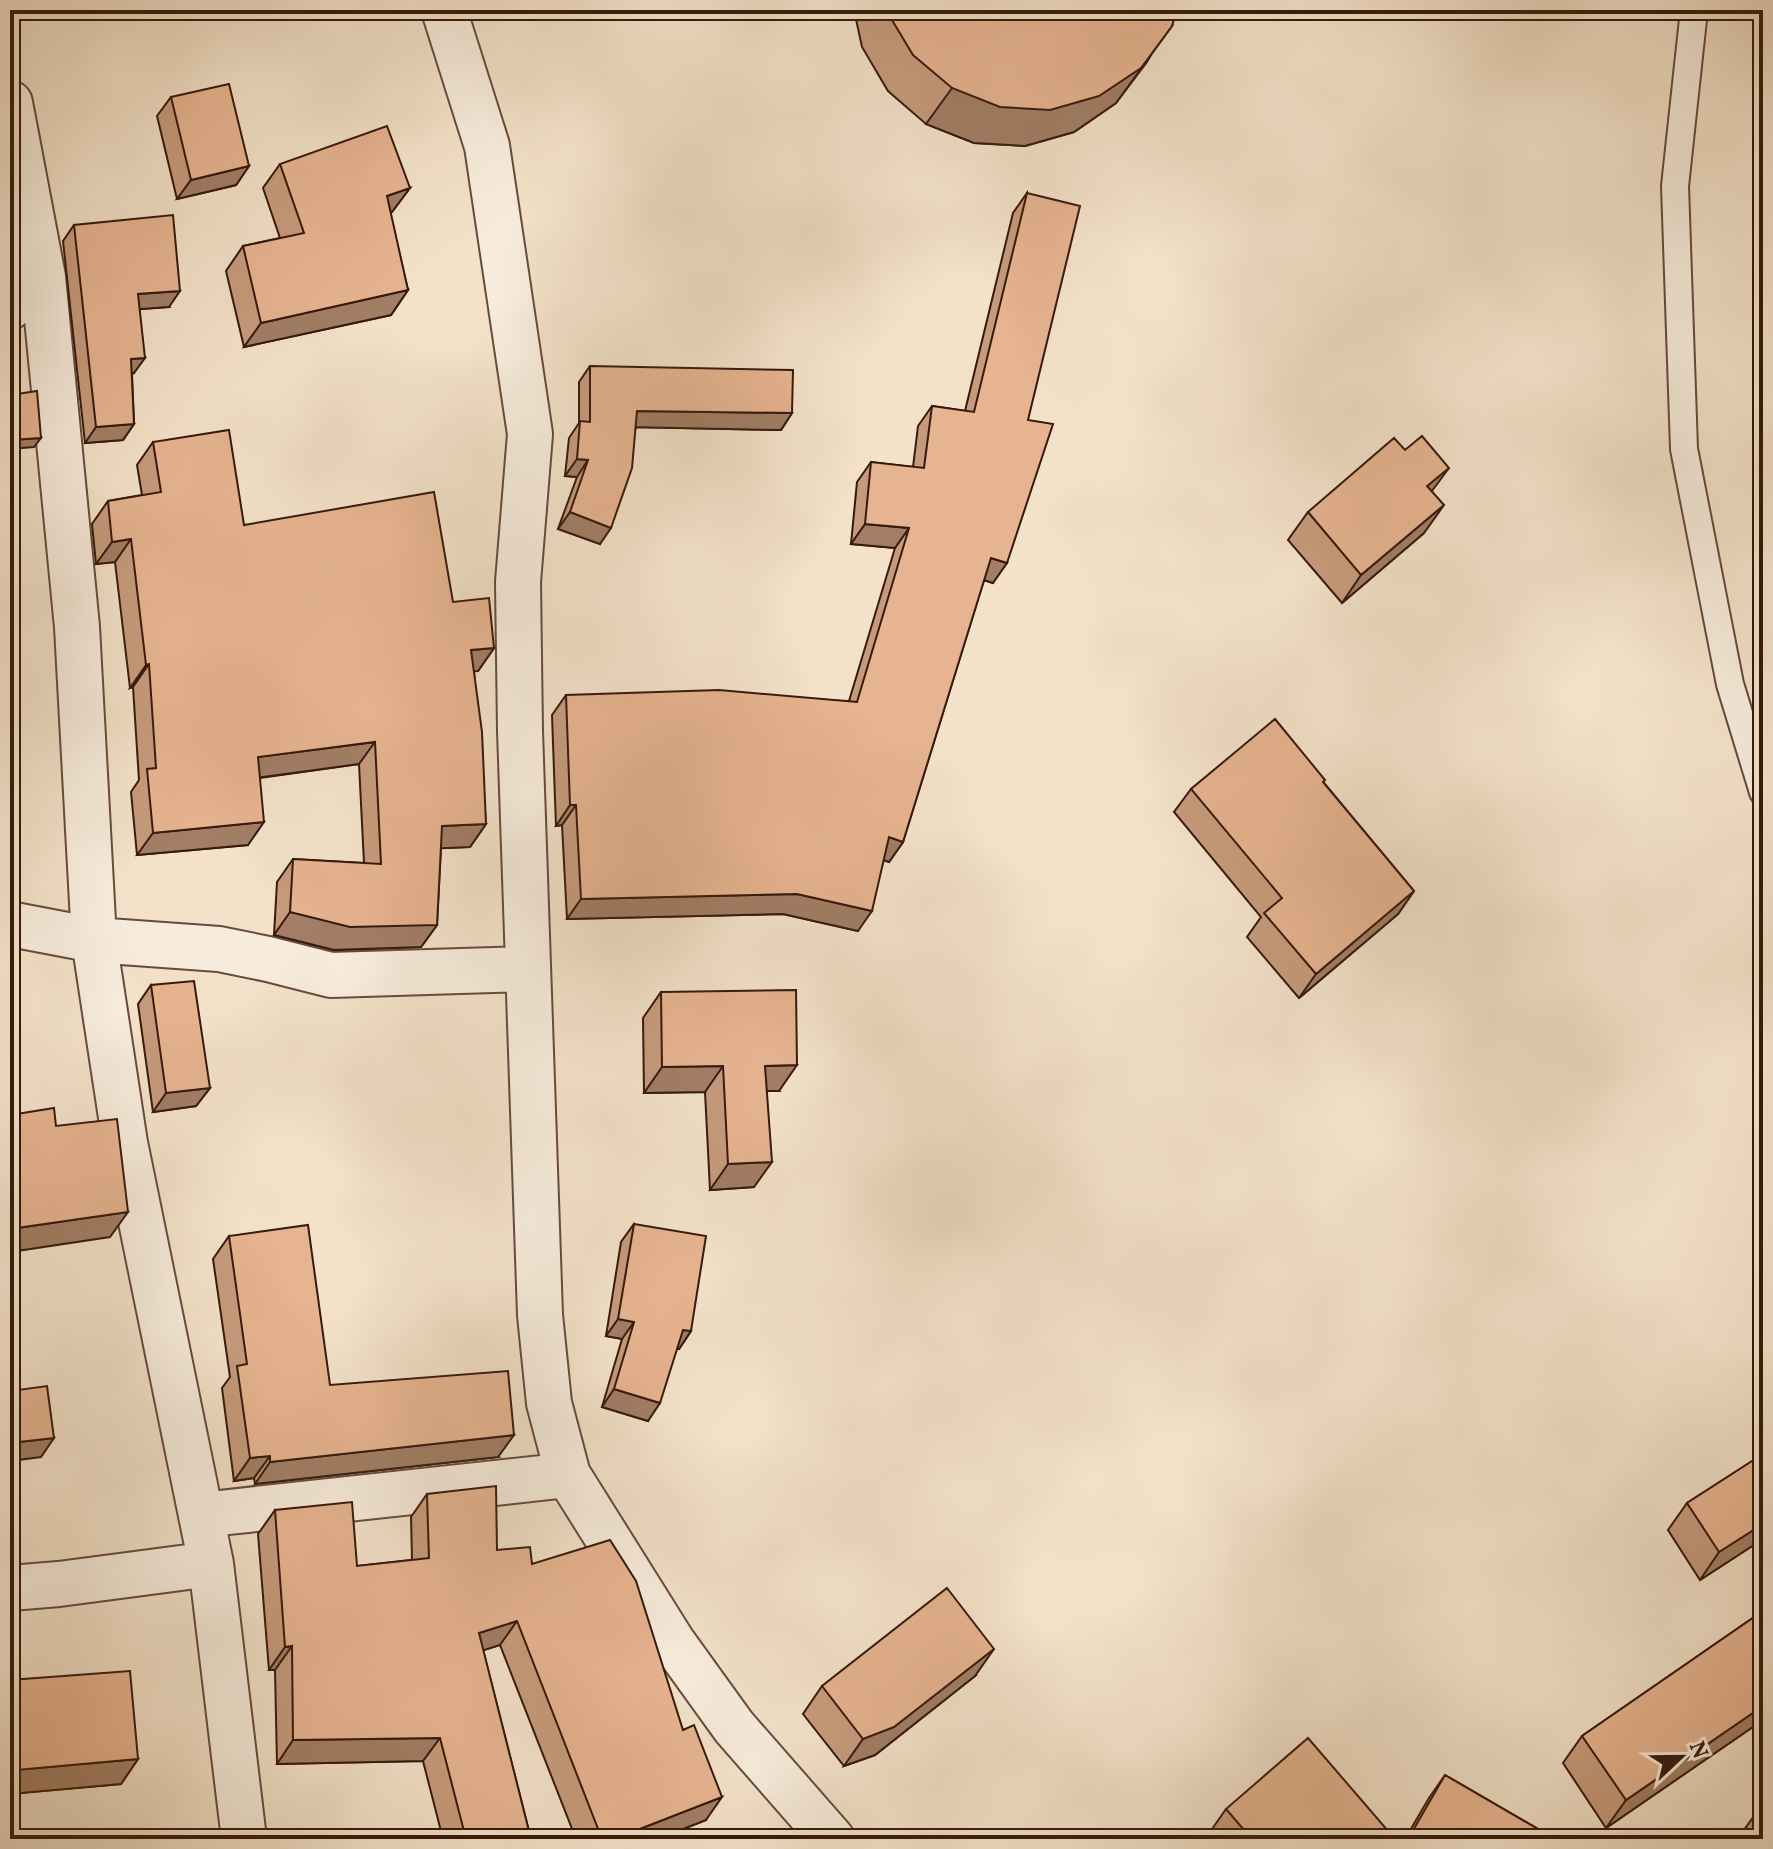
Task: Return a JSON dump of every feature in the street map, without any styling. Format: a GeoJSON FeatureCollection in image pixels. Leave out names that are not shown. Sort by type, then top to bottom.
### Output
{"type":"FeatureCollection","features":[{"type":"Feature","properties":{"kind":"street"},"geometry":{"type":"LineString","coordinates":[[444,10],[487,146],[530,434],[518,582],[520,731],[540,1315],[549,1403],[568,1475],[672,1641],[734,1727],[832,1839]]}},
{"type":"Feature","properties":{"kind":"street"},"geometry":{"type":"LineString","coordinates":[[10,103],[43,277],[77,627],[94,940],[125,1143],[211,1564],[244,1839]]}},
{"type":"Feature","properties":{"kind":"street"},"geometry":{"type":"LineString","coordinates":[[10,307],[43,277]]}},
{"type":"Feature","properties":{"kind":"street"},"geometry":{"type":"LineString","coordinates":[[10,924],[94,940],[219,949],[331,975],[528,969]]}},
{"type":"Feature","properties":{"kind":"street"},"geometry":{"type":"LineString","coordinates":[[201,1515],[568,1475]]}},
{"type":"Feature","properties":{"kind":"street"},"geometry":{"type":"LineString","coordinates":[[10,1588],[211,1564]]}},
{"type":"Feature","properties":{"kind":"lane"},"geometry":{"type":"LineString","coordinates":[[1694,10],[1675,186],[1684,449],[1730,684],[1763,792]]}},
{"type":"Feature","properties":{"kind":"building"},"geometry":{"type":"Polygon","coordinates":[[[886,10],[1177,10],[1172,26],[1141,68],[1099,96],[1050,110],[1000,107],[952,88],[913,55],[886,10]]]}},
{"type":"Feature","properties":{"kind":"building"},"geometry":{"type":"Polygon","coordinates":[[[229,84],[249,166],[191,180],[171,97],[229,84]]]}},
{"type":"Feature","properties":{"kind":"building"},"geometry":{"type":"Polygon","coordinates":[[[387,126],[410,188],[387,196],[408,290],[261,323],[243,246],[304,233],[280,164],[387,126]]]}},
{"type":"Feature","properties":{"kind":"building"},"geometry":{"type":"Polygon","coordinates":[[[1027,193],[1080,206],[1028,420],[1053,424],[1007,563],[991,558],[903,842],[889,837],[872,911],[797,894],[581,899],[576,805],[570,805],[566,695],[719,690],[857,702],[909,528],[865,524],[871,462],[924,468],[932,406],[974,412],[1027,193]]]}},
{"type":"Feature","properties":{"kind":"building"},"geometry":{"type":"Polygon","coordinates":[[[173,215],[180,291],[138,294],[145,358],[131,359],[134,424],[96,427],[74,225],[173,215]]]}},
{"type":"Feature","properties":{"kind":"building"},"geometry":{"type":"Polygon","coordinates":[[[590,366],[793,370],[792,413],[637,411],[632,468],[611,528],[570,512],[588,460],[577,459],[580,421],[590,422],[590,366]]]}},
{"type":"Feature","properties":{"kind":"building"},"geometry":{"type":"Polygon","coordinates":[[[37,391],[41,438],[10,440],[10,395],[37,391]]]}},
{"type":"Feature","properties":{"kind":"building"},"geometry":{"type":"Polygon","coordinates":[[[229,430],[244,525],[434,492],[453,602],[489,598],[494,648],[471,650],[482,732],[486,824],[442,826],[437,925],[350,927],[290,912],[293,859],[381,864],[375,742],[258,757],[264,822],[153,833],[147,769],[156,768],[149,664],[146,665],[131,539],[112,542],[108,501],[161,492],[153,442],[229,430]]]}},
{"type":"Feature","properties":{"kind":"building"},"geometry":{"type":"Polygon","coordinates":[[[1422,436],[1449,468],[1427,486],[1444,505],[1361,575],[1308,512],[1394,438],[1405,450],[1422,436]]]}},
{"type":"Feature","properties":{"kind":"building"},"geometry":{"type":"Polygon","coordinates":[[[1275,719],[1414,891],[1316,974],[1264,913],[1282,898],[1191,789],[1275,719]]]}},
{"type":"Feature","properties":{"kind":"building"},"geometry":{"type":"Polygon","coordinates":[[[194,981],[210,1088],[166,1093],[151,985],[194,981]]]}},
{"type":"Feature","properties":{"kind":"building"},"geometry":{"type":"Polygon","coordinates":[[[796,990],[797,1065],[765,1066],[772,1162],[728,1164],[723,1066],[662,1067],[661,992],[796,990]]]}},
{"type":"Feature","properties":{"kind":"building"},"geometry":{"type":"Polygon","coordinates":[[[54,1108],[56,1126],[117,1119],[128,1212],[10,1229],[10,1115],[54,1108]]]}},
{"type":"Feature","properties":{"kind":"building"},"geometry":{"type":"Polygon","coordinates":[[[634,1224],[706,1236],[691,1331],[683,1330],[660,1403],[614,1389],[634,1322],[618,1319],[634,1224]]]}},
{"type":"Feature","properties":{"kind":"building"},"geometry":{"type":"Polygon","coordinates":[[[308,1225],[330,1385],[508,1371],[514,1435],[270,1462],[270,1456],[250,1458],[237,1366],[247,1364],[229,1236],[308,1225]]]}},
{"type":"Feature","properties":{"kind":"building"},"geometry":{"type":"Polygon","coordinates":[[[47,1386],[54,1438],[10,1443],[10,1391],[47,1386]]]}},
{"type":"Feature","properties":{"kind":"building"},"geometry":{"type":"Polygon","coordinates":[[[1763,1454],[1763,1524],[1719,1552],[1687,1503],[1763,1454]]]}},
{"type":"Feature","properties":{"kind":"building"},"geometry":{"type":"Polygon","coordinates":[[[496,1486],[497,1550],[530,1547],[532,1564],[610,1540],[636,1581],[683,1730],[694,1725],[722,1797],[614,1839],[602,1839],[517,1621],[479,1633],[531,1839],[466,1839],[440,1738],[293,1740],[292,1646],[285,1647],[275,1510],[352,1502],[357,1566],[429,1558],[427,1494],[496,1486]]]}},
{"type":"Feature","properties":{"kind":"building"},"geometry":{"type":"Polygon","coordinates":[[[947,1588],[994,1649],[894,1727],[863,1739],[822,1686],[947,1588]]]}},
{"type":"Feature","properties":{"kind":"building"},"geometry":{"type":"Polygon","coordinates":[[[1763,1611],[1763,1706],[1626,1800],[1582,1736],[1763,1611]]]}},
{"type":"Feature","properties":{"kind":"building"},"geometry":{"type":"Polygon","coordinates":[[[130,1671],[138,1759],[16,1770],[15,1755],[10,1756],[10,1680],[130,1671]]]}},
{"type":"Feature","properties":{"kind":"building"},"geometry":{"type":"Polygon","coordinates":[[[1308,1738],[1395,1839],[1250,1839],[1226,1809],[1308,1738]]]}},
{"type":"Feature","properties":{"kind":"building"},"geometry":{"type":"Polygon","coordinates":[[[1445,1775],[1555,1839],[1408,1839],[1445,1775]]]}},
{"type":"Feature","properties":{"kind":"building"},"geometry":{"type":"Polygon","coordinates":[[[1559,1832],[1569,1839],[1555,1839],[1559,1832]]]}}]}
